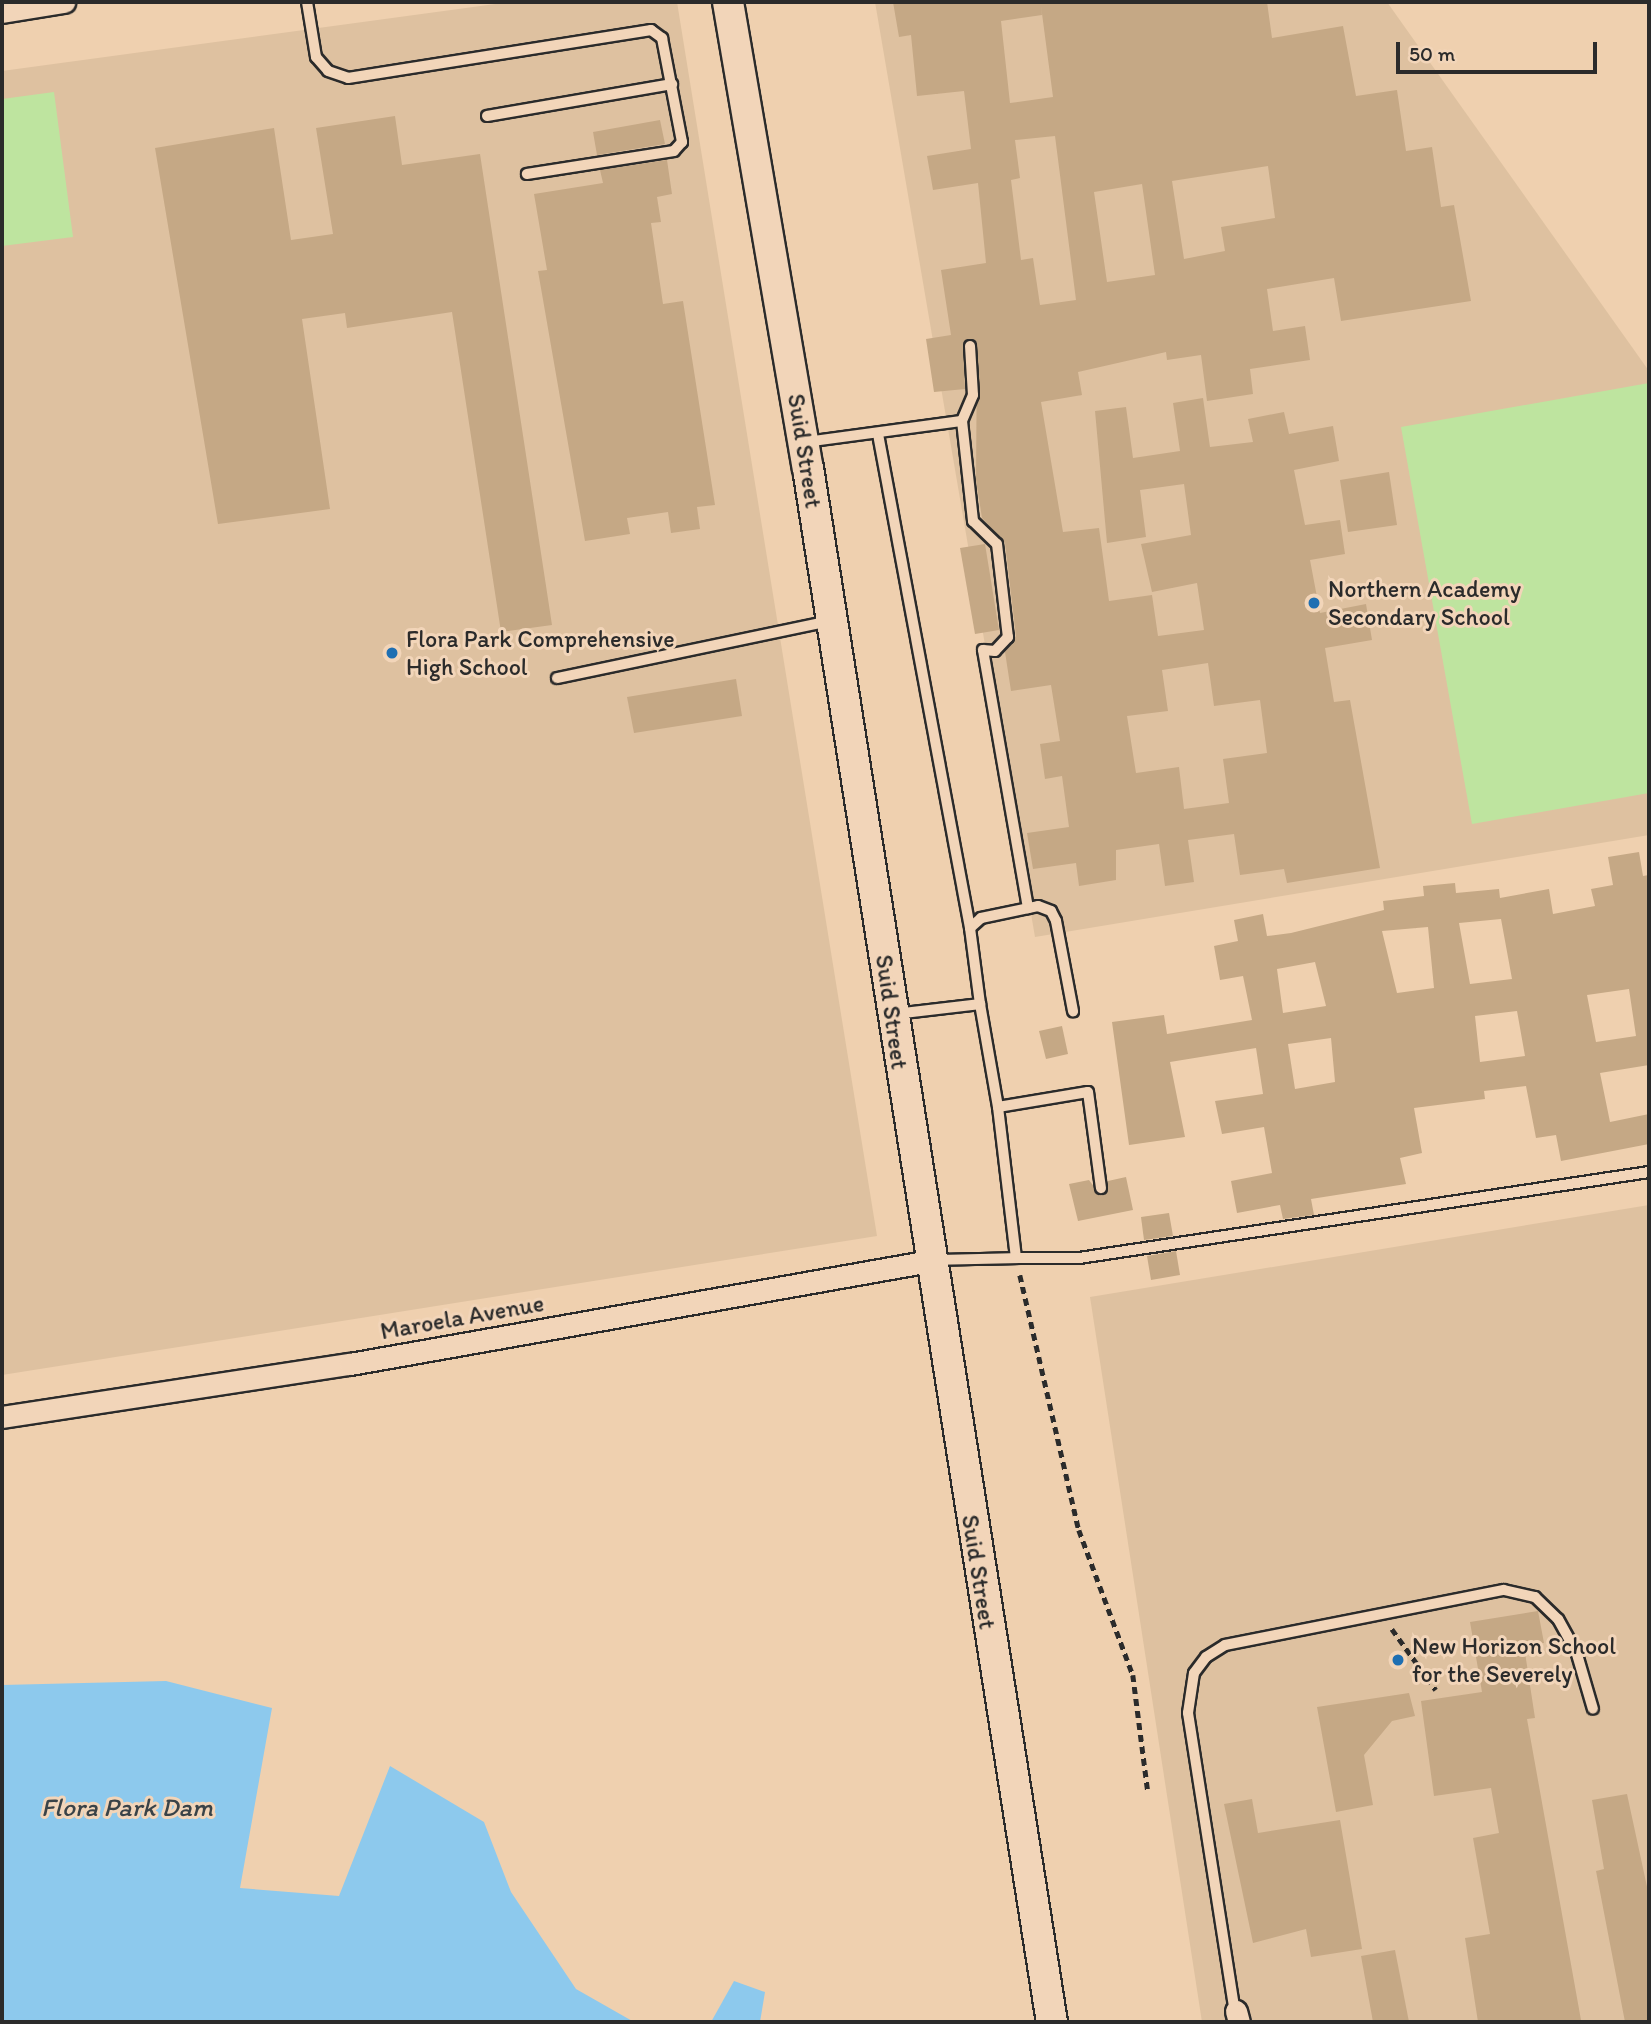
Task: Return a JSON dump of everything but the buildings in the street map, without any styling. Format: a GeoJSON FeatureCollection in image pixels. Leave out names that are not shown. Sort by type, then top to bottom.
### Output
{"type":"FeatureCollection","features":[{"type":"Feature","properties":{"kind":"street"},"geometry":{"type":"LineString","coordinates":[[2,12],[64,2]]}},
{"type":"Feature","properties":{"kind":"street","name":"Suid Street"},"geometry":{"type":"LineString","coordinates":[[728,2],[832,620],[930,1261],[1052,2022]]}},
{"type":"Feature","properties":{"kind":"street","name":"Maroela Avenue"},"geometry":{"type":"LineString","coordinates":[[2,1417],[351,1364],[930,1261]]}},
{"type":"Feature","properties":{"kind":"lane"},"geometry":{"type":"LineString","coordinates":[[307,2],[316,57],[328,71],[348,78],[651,30],[662,38],[682,142],[674,151],[527,174]]}},
{"type":"Feature","properties":{"kind":"lane"},"geometry":{"type":"LineString","coordinates":[[487,116],[671,84]]}},
{"type":"Feature","properties":{"kind":"lane"},"geometry":{"type":"LineString","coordinates":[[970,346],[973,395],[962,421],[973,521],[997,544],[1008,637],[995,651],[982,650],[1028,908]]}},
{"type":"Feature","properties":{"kind":"lane"},"geometry":{"type":"LineString","coordinates":[[803,443],[962,421]]}},
{"type":"Feature","properties":{"kind":"lane"},"geometry":{"type":"LineString","coordinates":[[878,434],[970,928],[998,1107],[1016,1258]]}},
{"type":"Feature","properties":{"kind":"lane"},"geometry":{"type":"LineString","coordinates":[[557,678],[832,620]]}},
{"type":"Feature","properties":{"kind":"lane"},"geometry":{"type":"LineString","coordinates":[[970,928],[981,918],[1028,908],[1051,911],[1073,1011]]}},
{"type":"Feature","properties":{"kind":"lane"},"geometry":{"type":"LineString","coordinates":[[892,1014],[980,1004]]}},
{"type":"Feature","properties":{"kind":"lane"},"geometry":{"type":"LineString","coordinates":[[998,1107],[1088,1092],[1101,1188]]}},
{"type":"Feature","properties":{"kind":"lane"},"geometry":{"type":"LineString","coordinates":[[930,1261],[1079,1258],[1649,1172]]}},
{"type":"Feature","properties":{"kind":"lane"},"geometry":{"type":"LineString","coordinates":[[1236,2019],[1188,1713],[1194,1673],[1225,1645],[1504,1590],[1535,1597],[1576,1651],[1593,1709]]}},
{"type":"Feature","properties":{"kind":"path"},"geometry":{"type":"LineString","coordinates":[[1016,1258],[1079,1530],[1133,1675],[1148,1792]]}},
{"type":"Feature","properties":{"kind":"path"},"geometry":{"type":"LineString","coordinates":[[1382,1614],[1436,1690]]}},
{"type":"Feature","properties":{"kind":"shaded area","name":"Flora Park Comprehensive High School"},"geometry":{"type":"Polygon","coordinates":[[[510,2],[677,2],[877,1236],[2,1375],[2,71],[510,2]]]}},
{"type":"Feature","properties":{"kind":"shaded area","name":"Northern Academy Secondary School"},"geometry":{"type":"Polygon","coordinates":[[[875,2],[1387,2],[1649,371],[1649,835],[1035,937],[875,2]]]}},
{"type":"Feature","properties":{"kind":"shaded area","name":"New Horizon School for the Severely"},"geometry":{"type":"Polygon","coordinates":[[[1649,1205],[1649,2022],[1202,2022],[1090,1297],[1649,1205]]]}},
{"type":"Feature","properties":{"kind":"green space"},"geometry":{"type":"Polygon","coordinates":[[[54,92],[73,237],[2,246],[2,99],[54,92]]]}},
{"type":"Feature","properties":{"kind":"green space"},"geometry":{"type":"Polygon","coordinates":[[[1649,383],[1649,793],[1472,824],[1401,427],[1649,383]]]}},
{"type":"Feature","properties":{"kind":"water","name":"Flora Park Dam"},"geometry":{"type":"Polygon","coordinates":[[[166,1681],[272,1708],[240,1888],[339,1896],[390,1766],[484,1822],[511,1892],[576,1989],[634,2022],[2,2022],[2,1685],[166,1681]]]}},
{"type":"Feature","properties":{"kind":"water"},"geometry":{"type":"Polygon","coordinates":[[[734,1981],[765,1992],[760,2022],[711,2022],[734,1981]]]}},
{"type":"Feature","properties":{"kind":"place","name":"Northern Academy Secondary School"},"geometry":{"type":"Point","coordinates":[1314,603]}},
{"type":"Feature","properties":{"kind":"place","name":"Flora Park Comprehensive High School"},"geometry":{"type":"Point","coordinates":[392,653]}},
{"type":"Feature","properties":{"kind":"place","name":"New Horizon School for the Severely"},"geometry":{"type":"Point","coordinates":[1398,1660]}}]}
